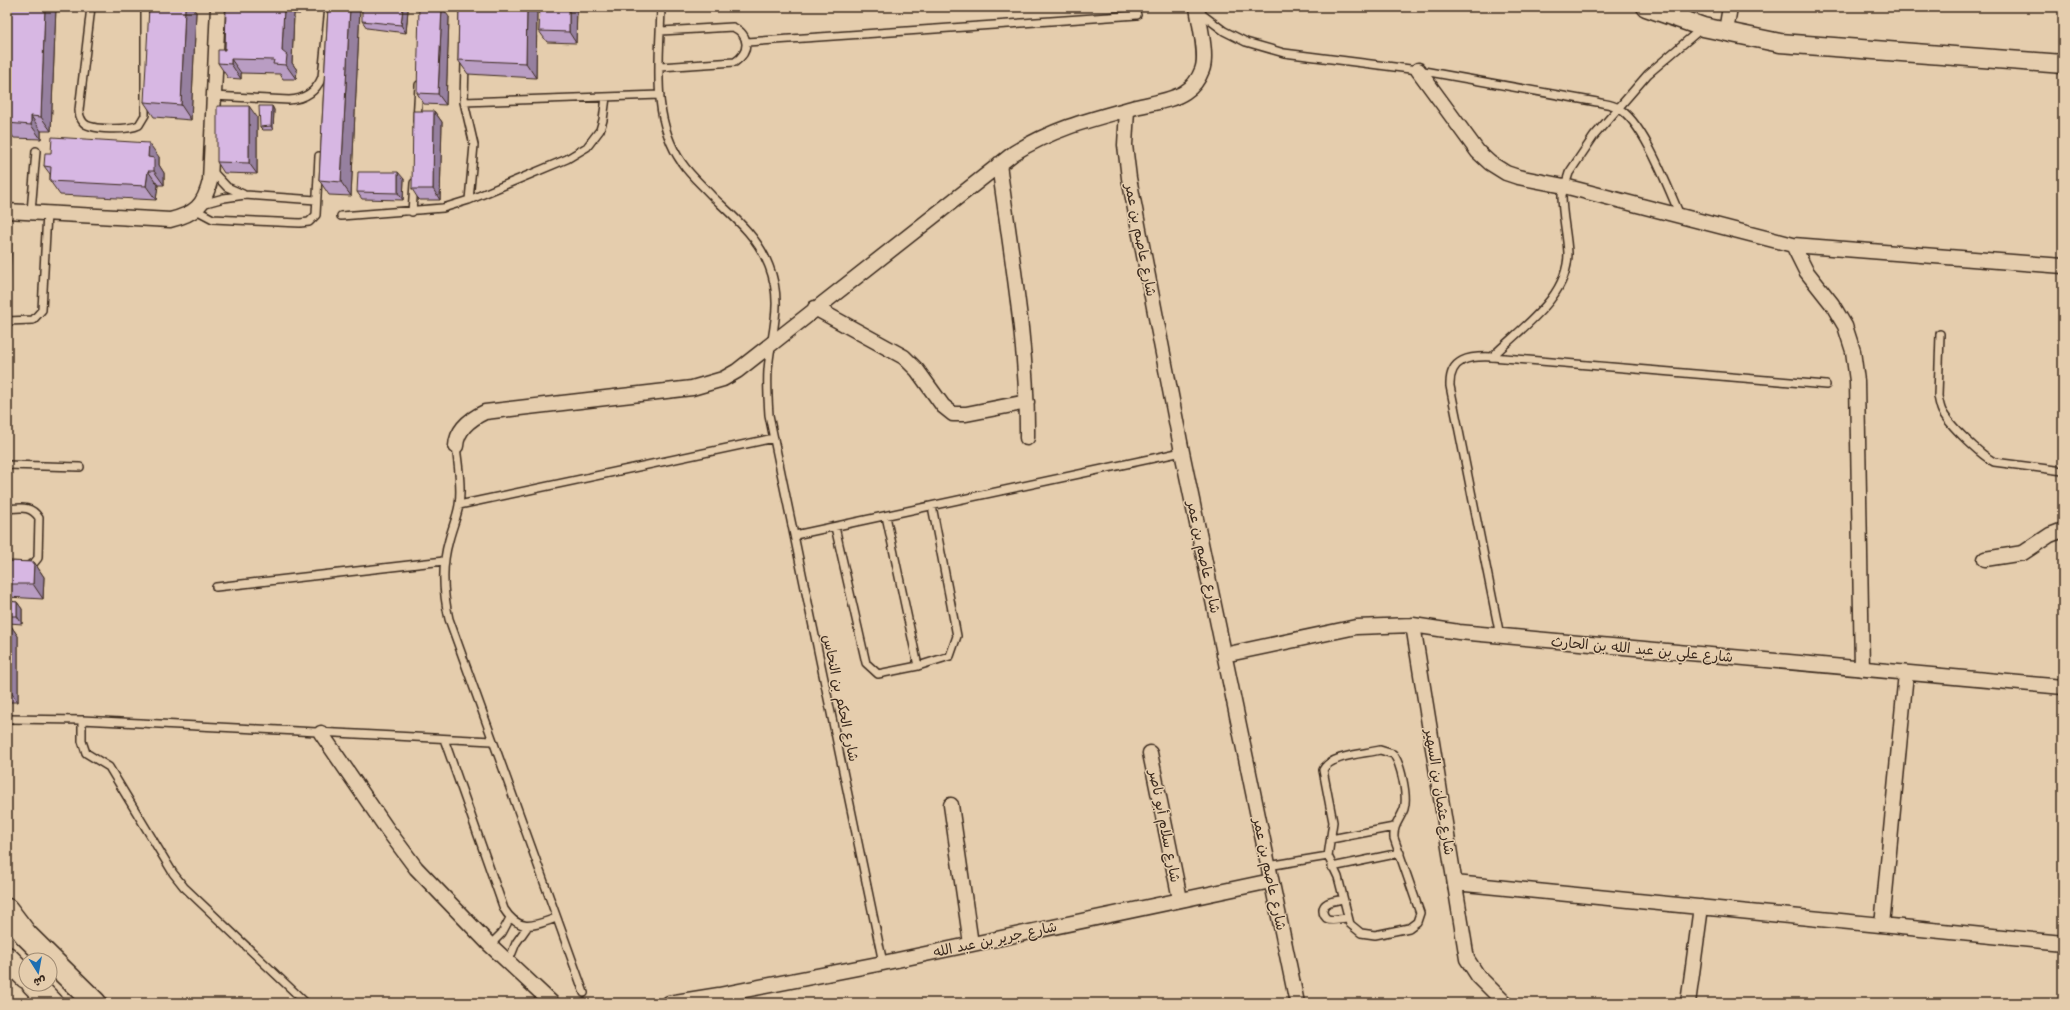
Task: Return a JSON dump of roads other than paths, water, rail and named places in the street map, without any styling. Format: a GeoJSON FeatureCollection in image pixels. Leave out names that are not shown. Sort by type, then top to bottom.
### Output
{"type":"FeatureCollection","features":[{"type":"Feature","properties":{"kind":"highway"},"geometry":{"type":"LineString","coordinates":[[7,910],[26,935],[95,1003]]}},
{"type":"Feature","properties":{"kind":"highway"},"geometry":{"type":"LineString","coordinates":[[7,958],[18,969]]}},
{"type":"Feature","properties":{"kind":"highway"},"geometry":{"type":"LineString","coordinates":[[41,992],[52,1003]]}},
{"type":"Feature","properties":{"kind":"street"},"geometry":{"type":"LineString","coordinates":[[7,211],[170,220],[184,217],[199,207],[207,193],[210,169],[212,96],[218,7]]}},
{"type":"Feature","properties":{"kind":"street"},"geometry":{"type":"LineString","coordinates":[[1646,7],[1703,27],[1780,43],[2063,64]]}},
{"type":"Feature","properties":{"kind":"street"},"geometry":{"type":"LineString","coordinates":[[1726,31],[1730,7]]}},
{"type":"Feature","properties":{"kind":"street"},"geometry":{"type":"LineString","coordinates":[[456,446],[456,440],[464,426],[470,420],[485,412],[692,388],[723,379],[737,371],[1014,153],[1045,135],[1078,122],[1127,110],[1186,92],[1196,81],[1202,69],[1204,56],[1197,9]]}},
{"type":"Feature","properties":{"kind":"street"},"geometry":{"type":"LineString","coordinates":[[1418,70],[1467,139],[1490,163],[1518,177],[1564,186],[1793,245],[2063,266]]}},
{"type":"Feature","properties":{"kind":"street","name":"شارع عاصم بن عمر"},"geometry":{"type":"LineString","coordinates":[[1127,110],[1125,145],[1129,178],[1182,452],[1297,1003]]}},
{"type":"Feature","properties":{"kind":"street"},"geometry":{"type":"LineString","coordinates":[[999,164],[1024,348],[1027,438]]}},
{"type":"Feature","properties":{"kind":"street"},"geometry":{"type":"LineString","coordinates":[[1793,245],[1806,271],[1839,315],[1850,338],[1855,360],[1857,381],[1862,669]]}},
{"type":"Feature","properties":{"kind":"street"},"geometry":{"type":"LineString","coordinates":[[816,308],[904,357],[917,370],[943,406],[953,414],[960,415],[1027,402]]}},
{"type":"Feature","properties":{"kind":"street"},"geometry":{"type":"LineString","coordinates":[[1984,559],[2023,553],[2050,535],[2063,530]]}},
{"type":"Feature","properties":{"kind":"street","name":"شارع علي بن عبد الله بن الحارث"},"geometry":{"type":"LineString","coordinates":[[1224,655],[1356,627],[1413,625],[1500,636],[2063,687]]}},
{"type":"Feature","properties":{"kind":"street","name":"شارع عثمان بن السهير"},"geometry":{"type":"LineString","coordinates":[[1413,625],[1467,959],[1478,976],[1505,1003]]}},
{"type":"Feature","properties":{"kind":"street"},"geometry":{"type":"LineString","coordinates":[[1882,925],[1906,673]]}},
{"type":"Feature","properties":{"kind":"street"},"geometry":{"type":"LineString","coordinates":[[321,733],[387,829],[416,868],[508,963],[552,1003]]}},
{"type":"Feature","properties":{"kind":"street","name":"شارع سلام أبو ناصر"},"geometry":{"type":"LineString","coordinates":[[1150,753],[1180,899]]}},
{"type":"Feature","properties":{"kind":"street"},"geometry":{"type":"LineString","coordinates":[[950,805],[971,944]]}},
{"type":"Feature","properties":{"kind":"street","name":"شارع جرير بن عبد الله"},"geometry":{"type":"LineString","coordinates":[[670,1003],[883,963],[1271,880]]}},
{"type":"Feature","properties":{"kind":"street"},"geometry":{"type":"LineString","coordinates":[[1455,883],[2063,943]]}},
{"type":"Feature","properties":{"kind":"street"},"geometry":{"type":"LineString","coordinates":[[1688,1003],[1701,907]]}},
{"type":"Feature","properties":{"kind":"street","name":"شارع جرير بن عبد الله"},"geometry":{"type":"LineString","coordinates":[[702,1003],[719,995]]}},
{"type":"Feature","properties":{"kind":"lane"},"geometry":{"type":"LineString","coordinates":[[92,7],[80,94],[80,116],[83,122],[88,126],[128,129],[139,125],[145,115],[145,7]]}},
{"type":"Feature","properties":{"kind":"lane"},"geometry":{"type":"LineString","coordinates":[[212,96],[296,100],[309,94],[315,89],[322,77],[329,7]]}},
{"type":"Feature","properties":{"kind":"lane","name":"شارع الحكم بن النحاس"},"geometry":{"type":"LineString","coordinates":[[661,7],[660,95],[668,136],[681,162],[690,174],[754,238],[770,266],[777,298],[777,314],[768,369],[768,392],[774,438],[883,963]]}},
{"type":"Feature","properties":{"kind":"lane"},"geometry":{"type":"LineString","coordinates":[[1197,9],[1224,31],[1246,42],[1284,53],[1418,70],[1597,102],[1618,108],[1634,124],[1644,139],[1680,215]]}},
{"type":"Feature","properties":{"kind":"lane"},"geometry":{"type":"LineString","coordinates":[[747,42],[1137,15]]}},
{"type":"Feature","properties":{"kind":"lane"},"geometry":{"type":"LineString","coordinates":[[660,67],[735,62],[742,57],[746,50],[747,42],[739,30],[733,27],[661,31]]}},
{"type":"Feature","properties":{"kind":"lane"},"geometry":{"type":"LineString","coordinates":[[1492,357],[1540,311],[1560,283],[1566,269],[1568,255],[1562,202],[1564,186],[1572,167],[1584,149],[1648,74],[1703,27]]}},
{"type":"Feature","properties":{"kind":"lane"},"geometry":{"type":"LineString","coordinates":[[466,51],[464,102],[474,145],[469,200]]}},
{"type":"Feature","properties":{"kind":"lane"},"geometry":{"type":"LineString","coordinates":[[416,133],[419,78]]}},
{"type":"Feature","properties":{"kind":"lane"},"geometry":{"type":"LineString","coordinates":[[464,102],[660,95]]}},
{"type":"Feature","properties":{"kind":"lane"},"geometry":{"type":"LineString","coordinates":[[341,216],[412,212],[443,208],[469,200],[578,154],[591,143],[600,130],[606,97]]}},
{"type":"Feature","properties":{"kind":"lane"},"geometry":{"type":"LineString","coordinates":[[31,212],[36,152]]}},
{"type":"Feature","properties":{"kind":"lane"},"geometry":{"type":"LineString","coordinates":[[316,200],[245,195],[224,198],[199,207],[213,219],[305,223],[313,220],[316,215],[319,156]]}},
{"type":"Feature","properties":{"kind":"lane"},"geometry":{"type":"LineString","coordinates":[[210,169],[227,187],[245,195]]}},
{"type":"Feature","properties":{"kind":"lane"},"geometry":{"type":"LineString","coordinates":[[412,212],[414,172]]}},
{"type":"Feature","properties":{"kind":"lane"},"geometry":{"type":"LineString","coordinates":[[7,321],[33,320],[42,310],[46,213]]}},
{"type":"Feature","properties":{"kind":"lane"},"geometry":{"type":"LineString","coordinates":[[1940,334],[1938,396],[1939,404],[1946,418],[1986,457],[1994,462],[2063,471]]}},
{"type":"Feature","properties":{"kind":"lane"},"geometry":{"type":"LineString","coordinates":[[1500,636],[1450,378],[1454,367],[1466,358],[1474,356],[1826,385]]}},
{"type":"Feature","properties":{"kind":"lane"},"geometry":{"type":"LineString","coordinates":[[459,504],[774,438]]}},
{"type":"Feature","properties":{"kind":"lane"},"geometry":{"type":"LineString","coordinates":[[456,446],[460,491],[459,504],[444,561],[443,589],[449,619],[584,993]]}},
{"type":"Feature","properties":{"kind":"lane"},"geometry":{"type":"LineString","coordinates":[[795,535],[1182,452]]}},
{"type":"Feature","properties":{"kind":"lane"},"geometry":{"type":"LineString","coordinates":[[7,466],[80,467]]}},
{"type":"Feature","properties":{"kind":"lane"},"geometry":{"type":"LineString","coordinates":[[835,527],[866,663],[878,674],[918,666],[950,656],[957,636],[932,506]]}},
{"type":"Feature","properties":{"kind":"lane"},"geometry":{"type":"LineString","coordinates":[[7,508],[26,508],[36,513],[39,518],[38,558],[30,566],[18,566]]}},
{"type":"Feature","properties":{"kind":"lane"},"geometry":{"type":"LineString","coordinates":[[886,516],[918,666]]}},
{"type":"Feature","properties":{"kind":"lane"},"geometry":{"type":"LineString","coordinates":[[216,587],[444,561]]}},
{"type":"Feature","properties":{"kind":"lane"},"geometry":{"type":"LineString","coordinates":[[7,719],[82,720],[492,741]]}},
{"type":"Feature","properties":{"kind":"lane"},"geometry":{"type":"LineString","coordinates":[[82,720],[82,741],[86,752],[105,764],[112,772],[173,873],[184,887],[306,1003]]}},
{"type":"Feature","properties":{"kind":"lane"},"geometry":{"type":"LineString","coordinates":[[444,739],[504,909],[510,918],[518,924],[528,926],[556,918]]}},
{"type":"Feature","properties":{"kind":"lane"},"geometry":{"type":"LineString","coordinates":[[1380,750],[1389,752],[1396,757],[1405,793],[1404,810],[1394,827],[1394,838],[1419,908],[1419,918],[1417,922],[1409,928],[1368,935],[1355,929],[1348,918],[1338,877],[1328,856],[1333,822],[1323,775],[1325,766],[1333,760],[1380,750]]}},
{"type":"Feature","properties":{"kind":"lane"},"geometry":{"type":"LineString","coordinates":[[1331,839],[1394,827]]}},
{"type":"Feature","properties":{"kind":"lane"},"geometry":{"type":"LineString","coordinates":[[1332,866],[1400,853]]}},
{"type":"Feature","properties":{"kind":"lane"},"geometry":{"type":"LineString","coordinates":[[1268,866],[1328,856]]}},
{"type":"Feature","properties":{"kind":"lane"},"geometry":{"type":"LineString","coordinates":[[1343,899],[1326,904],[1323,913],[1331,919],[1348,918]]}},
{"type":"Feature","properties":{"kind":"lane"},"geometry":{"type":"LineString","coordinates":[[490,945],[502,933],[510,918]]}},
{"type":"Feature","properties":{"kind":"lane"},"geometry":{"type":"LineString","coordinates":[[508,963],[516,943],[528,926]]}}]}
